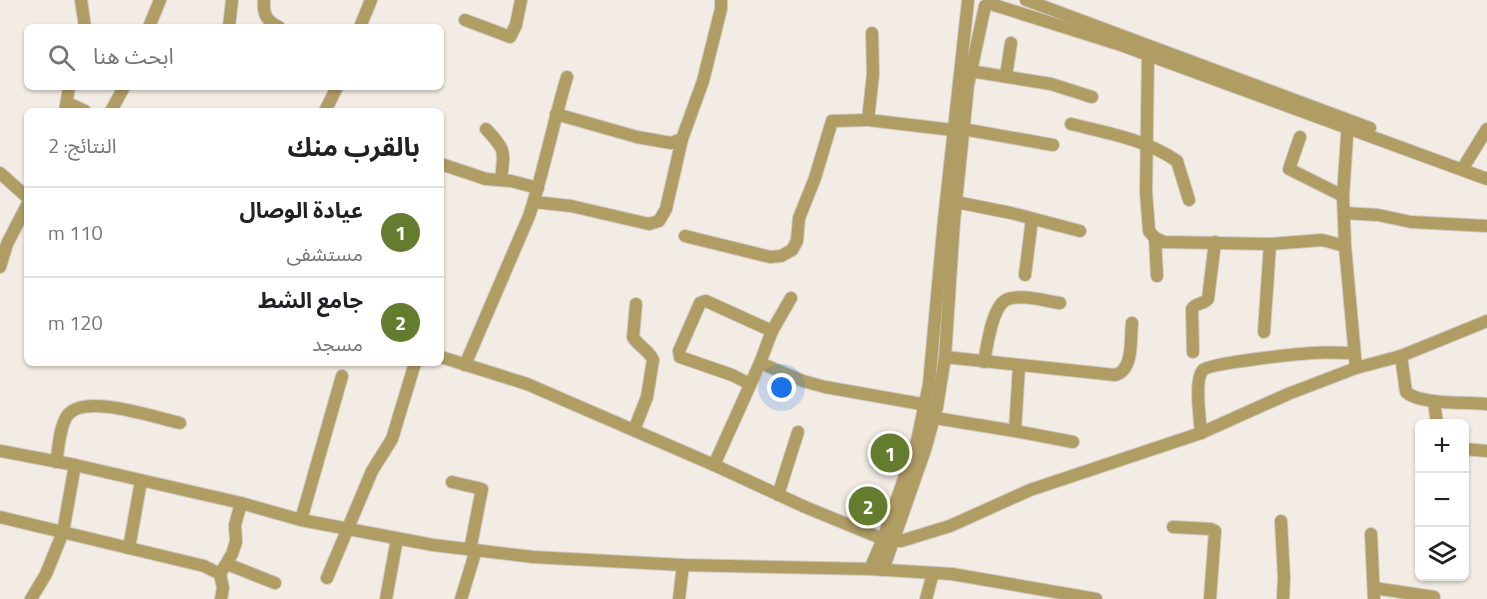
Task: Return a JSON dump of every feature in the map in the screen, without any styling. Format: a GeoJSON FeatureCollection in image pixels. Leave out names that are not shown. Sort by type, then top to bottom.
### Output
{"type":"FeatureCollection","features":[{"type":"Feature","properties":{"kind":"street"},"geometry":{"type":"LineString","coordinates":[[81,0],[84,24]]}},
{"type":"Feature","properties":{"kind":"street"},"geometry":{"type":"LineString","coordinates":[[150,24],[160,0]]}},
{"type":"Feature","properties":{"kind":"street"},"geometry":{"type":"LineString","coordinates":[[229,24],[232,0]]}},
{"type":"Feature","properties":{"kind":"street"},"geometry":{"type":"LineString","coordinates":[[264,0],[264,14],[272,24]]}},
{"type":"Feature","properties":{"kind":"street"},"geometry":{"type":"LineString","coordinates":[[361,24],[371,0]]}},
{"type":"Feature","properties":{"kind":"street"},"geometry":{"type":"LineString","coordinates":[[465,20],[510,37],[516,25],[521,0]]}},
{"type":"Feature","properties":{"kind":"street"},"geometry":{"type":"LineString","coordinates":[[534,202],[571,206],[650,224],[659,221],[666,209],[682,139],[703,81],[721,9],[721,0]]}},
{"type":"Feature","properties":{"kind":"street"},"geometry":{"type":"LineString","coordinates":[[884,570],[889,540],[932,410],[945,357],[967,0],[979,6],[991,3],[1114,42],[1487,171]]}},
{"type":"Feature","properties":{"kind":"street"},"geometry":{"type":"LineString","coordinates":[[1026,0],[1487,179]]}},
{"type":"Feature","properties":{"kind":"street"},"geometry":{"type":"LineString","coordinates":[[932,410],[931,364],[958,129],[970,71],[991,3]]}},
{"type":"Feature","properties":{"kind":"street"},"geometry":{"type":"LineString","coordinates":[[868,120],[873,74],[872,33]]}},
{"type":"Feature","properties":{"kind":"street"},"geometry":{"type":"LineString","coordinates":[[1006,76],[1011,43]]}},
{"type":"Feature","properties":{"kind":"street"},"geometry":{"type":"LineString","coordinates":[[1148,55],[1146,192],[1149,231],[1155,238],[1164,242],[1270,244],[1322,240],[1345,246]]}},
{"type":"Feature","properties":{"kind":"street"},"geometry":{"type":"LineString","coordinates":[[970,71],[1051,84],[1092,97]]}},
{"type":"Feature","properties":{"kind":"street"},"geometry":{"type":"LineString","coordinates":[[465,365],[534,202],[567,77]]}},
{"type":"Feature","properties":{"kind":"street"},"geometry":{"type":"LineString","coordinates":[[66,108],[69,90]]}},
{"type":"Feature","properties":{"kind":"street"},"geometry":{"type":"LineString","coordinates":[[113,108],[122,90]]}},
{"type":"Feature","properties":{"kind":"street"},"geometry":{"type":"LineString","coordinates":[[326,108],[336,90]]}},
{"type":"Feature","properties":{"kind":"street"},"geometry":{"type":"LineString","coordinates":[[556,114],[637,137],[671,143],[682,139]]}},
{"type":"Feature","properties":{"kind":"street"},"geometry":{"type":"LineString","coordinates":[[685,236],[770,257],[781,256],[792,250],[797,241],[803,203],[814,178],[832,121],[868,120],[958,129],[1053,145]]}},
{"type":"Feature","properties":{"kind":"street"},"geometry":{"type":"LineString","coordinates":[[1071,124],[1147,143],[1177,161],[1189,200]]}},
{"type":"Feature","properties":{"kind":"street"},"geometry":{"type":"LineString","coordinates":[[1348,124],[1343,196],[1356,368]]}},
{"type":"Feature","properties":{"kind":"street"},"geometry":{"type":"LineString","coordinates":[[486,129],[501,144],[504,151],[501,180]]}},
{"type":"Feature","properties":{"kind":"street"},"geometry":{"type":"LineString","coordinates":[[1466,163],[1487,129]]}},
{"type":"Feature","properties":{"kind":"street"},"geometry":{"type":"LineString","coordinates":[[1300,137],[1288,169],[1343,196]]}},
{"type":"Feature","properties":{"kind":"street"},"geometry":{"type":"LineString","coordinates":[[444,165],[486,179],[538,188]]}},
{"type":"Feature","properties":{"kind":"street"},"geometry":{"type":"LineString","coordinates":[[0,173],[24,193]]}},
{"type":"Feature","properties":{"kind":"street"},"geometry":{"type":"LineString","coordinates":[[956,202],[1080,231]]}},
{"type":"Feature","properties":{"kind":"street"},"geometry":{"type":"LineString","coordinates":[[0,267],[7,244],[24,211]]}},
{"type":"Feature","properties":{"kind":"street"},"geometry":{"type":"LineString","coordinates":[[1344,213],[1378,215],[1411,222],[1487,226]]}},
{"type":"Feature","properties":{"kind":"street"},"geometry":{"type":"LineString","coordinates":[[1025,275],[1032,219]]}},
{"type":"Feature","properties":{"kind":"street"},"geometry":{"type":"LineString","coordinates":[[1155,238],[1157,276]]}},
{"type":"Feature","properties":{"kind":"street"},"geometry":{"type":"LineString","coordinates":[[1193,352],[1192,309],[1195,305],[1205,303],[1208,299],[1215,242]]}},
{"type":"Feature","properties":{"kind":"street"},"geometry":{"type":"LineString","coordinates":[[1264,333],[1270,244]]}},
{"type":"Feature","properties":{"kind":"street"},"geometry":{"type":"LineString","coordinates":[[714,465],[772,331],[791,298]]}},
{"type":"Feature","properties":{"kind":"street"},"geometry":{"type":"LineString","coordinates":[[984,362],[995,314],[1003,302],[1009,298],[1027,298],[1059,303]]}},
{"type":"Feature","properties":{"kind":"street"},"geometry":{"type":"LineString","coordinates":[[750,384],[732,375],[680,357],[679,351],[695,310],[700,303],[706,301],[772,331]]}},
{"type":"Feature","properties":{"kind":"street"},"geometry":{"type":"LineString","coordinates":[[634,430],[647,396],[653,360],[633,337],[636,304]]}},
{"type":"Feature","properties":{"kind":"street"},"geometry":{"type":"LineString","coordinates":[[444,358],[527,384],[778,495],[889,540],[950,526],[1030,490],[1200,434],[1288,394],[1356,368],[1401,356],[1487,321]]}},
{"type":"Feature","properties":{"kind":"street"},"geometry":{"type":"LineString","coordinates":[[945,357],[1098,374],[1122,374],[1128,358],[1132,324]]}},
{"type":"Feature","properties":{"kind":"street"},"geometry":{"type":"LineString","coordinates":[[1200,434],[1198,384],[1200,374],[1208,366],[1313,353],[1354,353]]}},
{"type":"Feature","properties":{"kind":"street"},"geometry":{"type":"LineString","coordinates":[[1401,356],[1406,392],[1411,397],[1434,401],[1487,404]]}},
{"type":"Feature","properties":{"kind":"street"},"geometry":{"type":"LineString","coordinates":[[760,363],[803,381],[825,387],[1015,431],[1073,442]]}},
{"type":"Feature","properties":{"kind":"street"},"geometry":{"type":"LineString","coordinates":[[327,578],[372,471],[392,439],[414,366]]}},
{"type":"Feature","properties":{"kind":"street"},"geometry":{"type":"LineString","coordinates":[[1015,431],[1019,366]]}},
{"type":"Feature","properties":{"kind":"street"},"geometry":{"type":"LineString","coordinates":[[301,520],[342,376]]}},
{"type":"Feature","properties":{"kind":"street"},"geometry":{"type":"LineString","coordinates":[[1434,401],[1436,419]]}},
{"type":"Feature","properties":{"kind":"street"},"geometry":{"type":"LineString","coordinates":[[56,462],[64,421],[72,410],[85,405],[124,410],[180,423]]}},
{"type":"Feature","properties":{"kind":"street"},"geometry":{"type":"LineString","coordinates":[[778,495],[798,432]]}},
{"type":"Feature","properties":{"kind":"street"},"geometry":{"type":"LineString","coordinates":[[1469,449],[1487,451]]}},
{"type":"Feature","properties":{"kind":"street"},"geometry":{"type":"LineString","coordinates":[[0,451],[75,465],[241,503],[301,520],[397,539],[473,550],[533,557],[684,565],[870,569],[933,573],[1096,599]]}},
{"type":"Feature","properties":{"kind":"street"},"geometry":{"type":"LineString","coordinates":[[31,599],[46,574],[63,532],[75,465]]}},
{"type":"Feature","properties":{"kind":"street"},"geometry":{"type":"LineString","coordinates":[[129,548],[141,481]]}},
{"type":"Feature","properties":{"kind":"street"},"geometry":{"type":"LineString","coordinates":[[452,482],[482,489],[473,550],[462,599]]}},
{"type":"Feature","properties":{"kind":"street"},"geometry":{"type":"LineString","coordinates":[[221,599],[223,569],[236,543],[235,525],[241,503]]}},
{"type":"Feature","properties":{"kind":"street"},"geometry":{"type":"LineString","coordinates":[[0,517],[223,569],[275,584]]}},
{"type":"Feature","properties":{"kind":"street"},"geometry":{"type":"LineString","coordinates":[[1281,521],[1283,599]]}},
{"type":"Feature","properties":{"kind":"street"},"geometry":{"type":"LineString","coordinates":[[1173,528],[1215,531],[1210,599]]}},
{"type":"Feature","properties":{"kind":"street"},"geometry":{"type":"LineString","coordinates":[[1371,534],[1374,593],[1434,597]]}},
{"type":"Feature","properties":{"kind":"street"},"geometry":{"type":"LineString","coordinates":[[386,599],[397,539]]}},
{"type":"Feature","properties":{"kind":"street"},"geometry":{"type":"LineString","coordinates":[[870,569],[889,540]]}},
{"type":"Feature","properties":{"kind":"street"},"geometry":{"type":"LineString","coordinates":[[679,599],[684,565]]}},
{"type":"Feature","properties":{"kind":"street"},"geometry":{"type":"LineString","coordinates":[[926,599],[933,573]]}},
{"type":"Feature","properties":{"kind":"place","name":"عيادة الوصال"},"geometry":{"type":"Point","coordinates":[890,453]}},
{"type":"Feature","properties":{"kind":"place","name":"جامع الشط"},"geometry":{"type":"Point","coordinates":[868,506]}}]}
